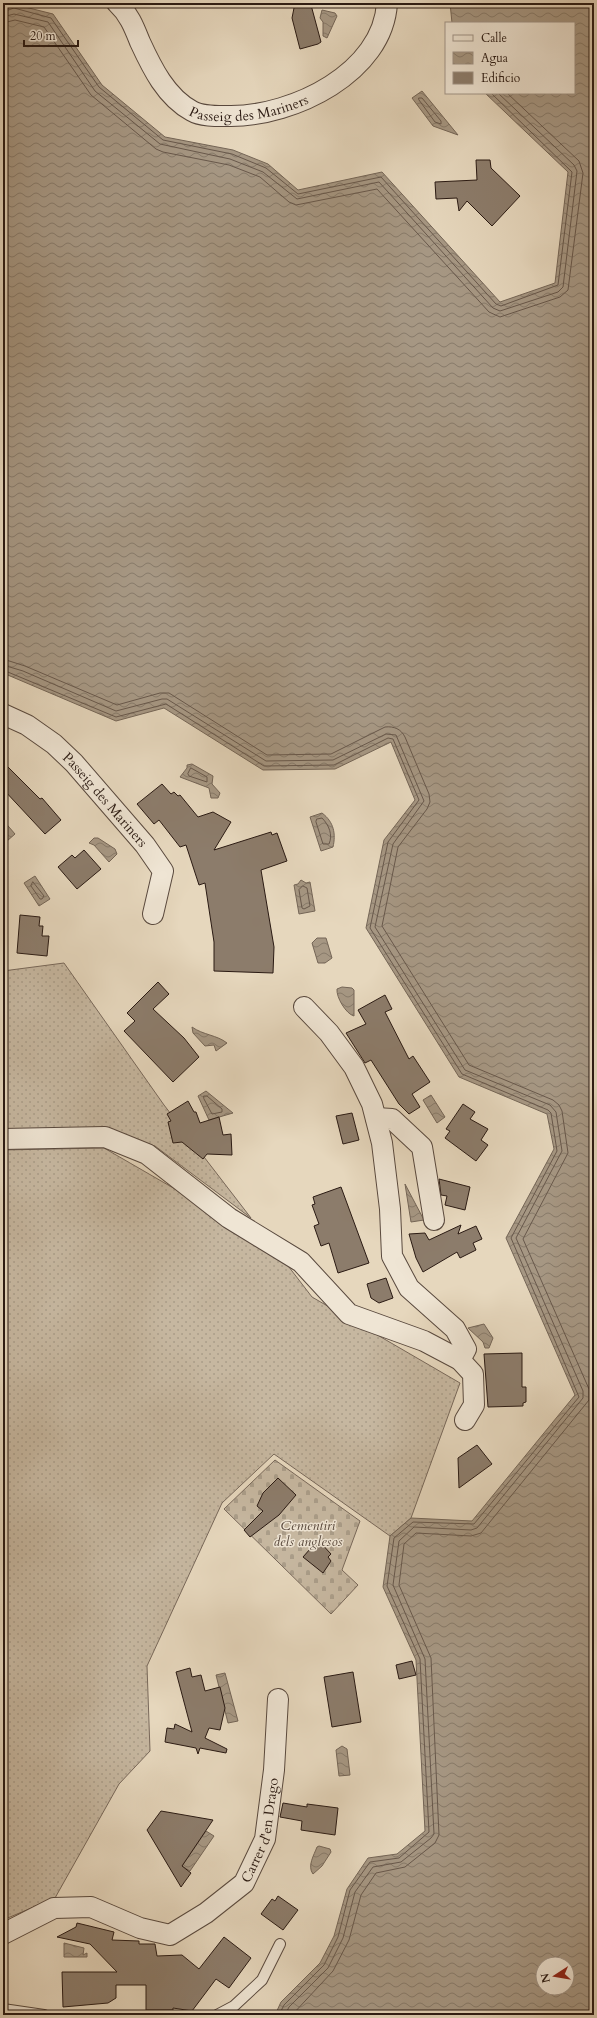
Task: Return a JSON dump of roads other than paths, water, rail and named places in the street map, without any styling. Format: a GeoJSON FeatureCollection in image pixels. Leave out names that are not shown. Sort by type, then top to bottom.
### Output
{"type":"FeatureCollection","features":[{"type":"Feature","properties":{"kind":"street","name":"Passeig des Mariners"},"geometry":{"type":"LineString","coordinates":[[118,3],[127,12],[151,65],[166,88],[179,102],[193,112],[220,116],[247,116],[299,103],[342,80],[378,38],[387,3]]}},
{"type":"Feature","properties":{"kind":"street","name":"Passeig des Mariners"},"geometry":{"type":"LineString","coordinates":[[3,714],[27,725],[54,744],[74,763],[145,845],[163,871],[153,914]]}},
{"type":"Feature","properties":{"kind":"street"},"geometry":{"type":"LineString","coordinates":[[304,1008],[329,1033],[354,1067],[372,1104],[382,1144],[389,1202],[392,1256],[409,1288],[455,1329],[466,1349],[460,1360]]}},
{"type":"Feature","properties":{"kind":"street"},"geometry":{"type":"LineString","coordinates":[[376,1118],[392,1119],[422,1148],[434,1220]]}},
{"type":"Feature","properties":{"kind":"street"},"geometry":{"type":"LineString","coordinates":[[3,1139],[105,1137],[147,1154],[229,1218],[301,1262],[349,1314],[424,1341],[460,1360],[473,1374],[474,1405],[465,1420]]}},
{"type":"Feature","properties":{"kind":"street","name":"Carrer d'en Drago"},"geometry":{"type":"LineString","coordinates":[[3,1934],[54,1908],[91,1907],[140,1928],[170,1935],[206,1913],[244,1883],[265,1839],[274,1770],[278,1699]]}},
{"type":"Feature","properties":{"kind":"lane"},"geometry":{"type":"LineString","coordinates":[[217,2015],[234,2006],[262,1980],[280,1944]]}},
{"type":"Feature","properties":{"kind":"lane"},"geometry":{"type":"LineString","coordinates":[[3,2009],[44,2015]]}},
{"type":"Feature","properties":{"kind":"water"},"geometry":{"type":"Polygon","coordinates":[[[450,3],[594,3],[594,2015],[275,2015],[281,2002],[320,1963],[334,1936],[347,1889],[368,1858],[397,1854],[425,1831],[416,1660],[383,1587],[390,1536],[411,1518],[472,1521],[575,1395],[506,1238],[554,1149],[547,1114],[459,1077],[366,928],[384,840],[415,800],[391,742],[335,769],[263,770],[164,708],[116,721],[3,673],[3,9],[13,4],[53,14],[102,85],[165,137],[233,150],[268,164],[298,190],[382,172],[500,302],[555,283],[568,172],[486,94],[575,94],[575,22],[452,22],[450,3]]]}},
{"type":"Feature","properties":{"kind":"water"},"geometry":{"type":"Polygon","coordinates":[[[322,10],[335,13],[337,16],[327,38],[323,36],[323,22],[320,18],[322,10]]]}},
{"type":"Feature","properties":{"kind":"water"},"geometry":{"type":"Polygon","coordinates":[[[422,91],[458,135],[433,126],[412,98],[422,91]]]}},
{"type":"Feature","properties":{"kind":"water"},"geometry":{"type":"Polygon","coordinates":[[[192,764],[213,776],[212,784],[220,793],[218,798],[211,798],[209,788],[180,777],[187,768],[187,765],[192,764]]]}},
{"type":"Feature","properties":{"kind":"water"},"geometry":{"type":"Polygon","coordinates":[[[322,813],[332,824],[334,837],[333,847],[321,851],[310,817],[322,813]]]}},
{"type":"Feature","properties":{"kind":"water"},"geometry":{"type":"Polygon","coordinates":[[[3,820],[15,834],[7,841],[3,836],[3,820]]]}},
{"type":"Feature","properties":{"kind":"water"},"geometry":{"type":"Polygon","coordinates":[[[94,838],[98,838],[115,849],[117,854],[109,862],[94,845],[89,843],[94,838]]]}},
{"type":"Feature","properties":{"kind":"water"},"geometry":{"type":"Polygon","coordinates":[[[35,876],[50,899],[39,906],[24,883],[35,876]]]}},
{"type":"Feature","properties":{"kind":"water"},"geometry":{"type":"Polygon","coordinates":[[[301,880],[306,883],[310,882],[315,911],[299,914],[294,885],[298,884],[301,880]]]}},
{"type":"Feature","properties":{"kind":"water"},"geometry":{"type":"Polygon","coordinates":[[[317,938],[326,938],[332,958],[325,963],[318,963],[312,943],[317,938]]]}},
{"type":"Feature","properties":{"kind":"water"},"geometry":{"type":"Polygon","coordinates":[[[342,987],[352,988],[354,990],[354,1016],[345,1009],[340,1001],[337,989],[342,987]]]}},
{"type":"Feature","properties":{"kind":"water"},"geometry":{"type":"Polygon","coordinates":[[[192,1027],[201,1032],[219,1038],[227,1043],[216,1051],[214,1045],[205,1046],[193,1033],[192,1027]]]}},
{"type":"Feature","properties":{"kind":"water"},"geometry":{"type":"Polygon","coordinates":[[[206,1091],[233,1113],[209,1120],[198,1096],[206,1091]]]}},
{"type":"Feature","properties":{"kind":"water"},"geometry":{"type":"Polygon","coordinates":[[[431,1095],[445,1117],[437,1123],[423,1100],[431,1095]]]}},
{"type":"Feature","properties":{"kind":"water"},"geometry":{"type":"Polygon","coordinates":[[[405,1184],[424,1220],[411,1222],[405,1184]]]}},
{"type":"Feature","properties":{"kind":"water"},"geometry":{"type":"Polygon","coordinates":[[[484,1324],[493,1338],[489,1348],[485,1348],[483,1342],[468,1328],[484,1324]]]}},
{"type":"Feature","properties":{"kind":"water"},"geometry":{"type":"Polygon","coordinates":[[[225,1673],[238,1721],[228,1723],[216,1675],[225,1673]]]}},
{"type":"Feature","properties":{"kind":"water"},"geometry":{"type":"Polygon","coordinates":[[[342,1746],[347,1749],[350,1775],[339,1776],[336,1750],[342,1746]]]}},
{"type":"Feature","properties":{"kind":"water"},"geometry":{"type":"Polygon","coordinates":[[[206,1831],[214,1836],[190,1871],[182,1866],[206,1831]]]}},
{"type":"Feature","properties":{"kind":"water"},"geometry":{"type":"Polygon","coordinates":[[[319,1846],[330,1849],[331,1852],[322,1866],[313,1874],[311,1871],[311,1864],[317,1847],[319,1846]]]}},
{"type":"Feature","properties":{"kind":"water"},"geometry":{"type":"Polygon","coordinates":[[[64,1943],[84,1948],[83,1955],[87,1953],[87,1957],[64,1957],[64,1943]]]}},
{"type":"Feature","properties":{"kind":"park label","name":"Cementiri dels anglesos"},"geometry":{"type":"Point","coordinates":[308,1534]}}]}
